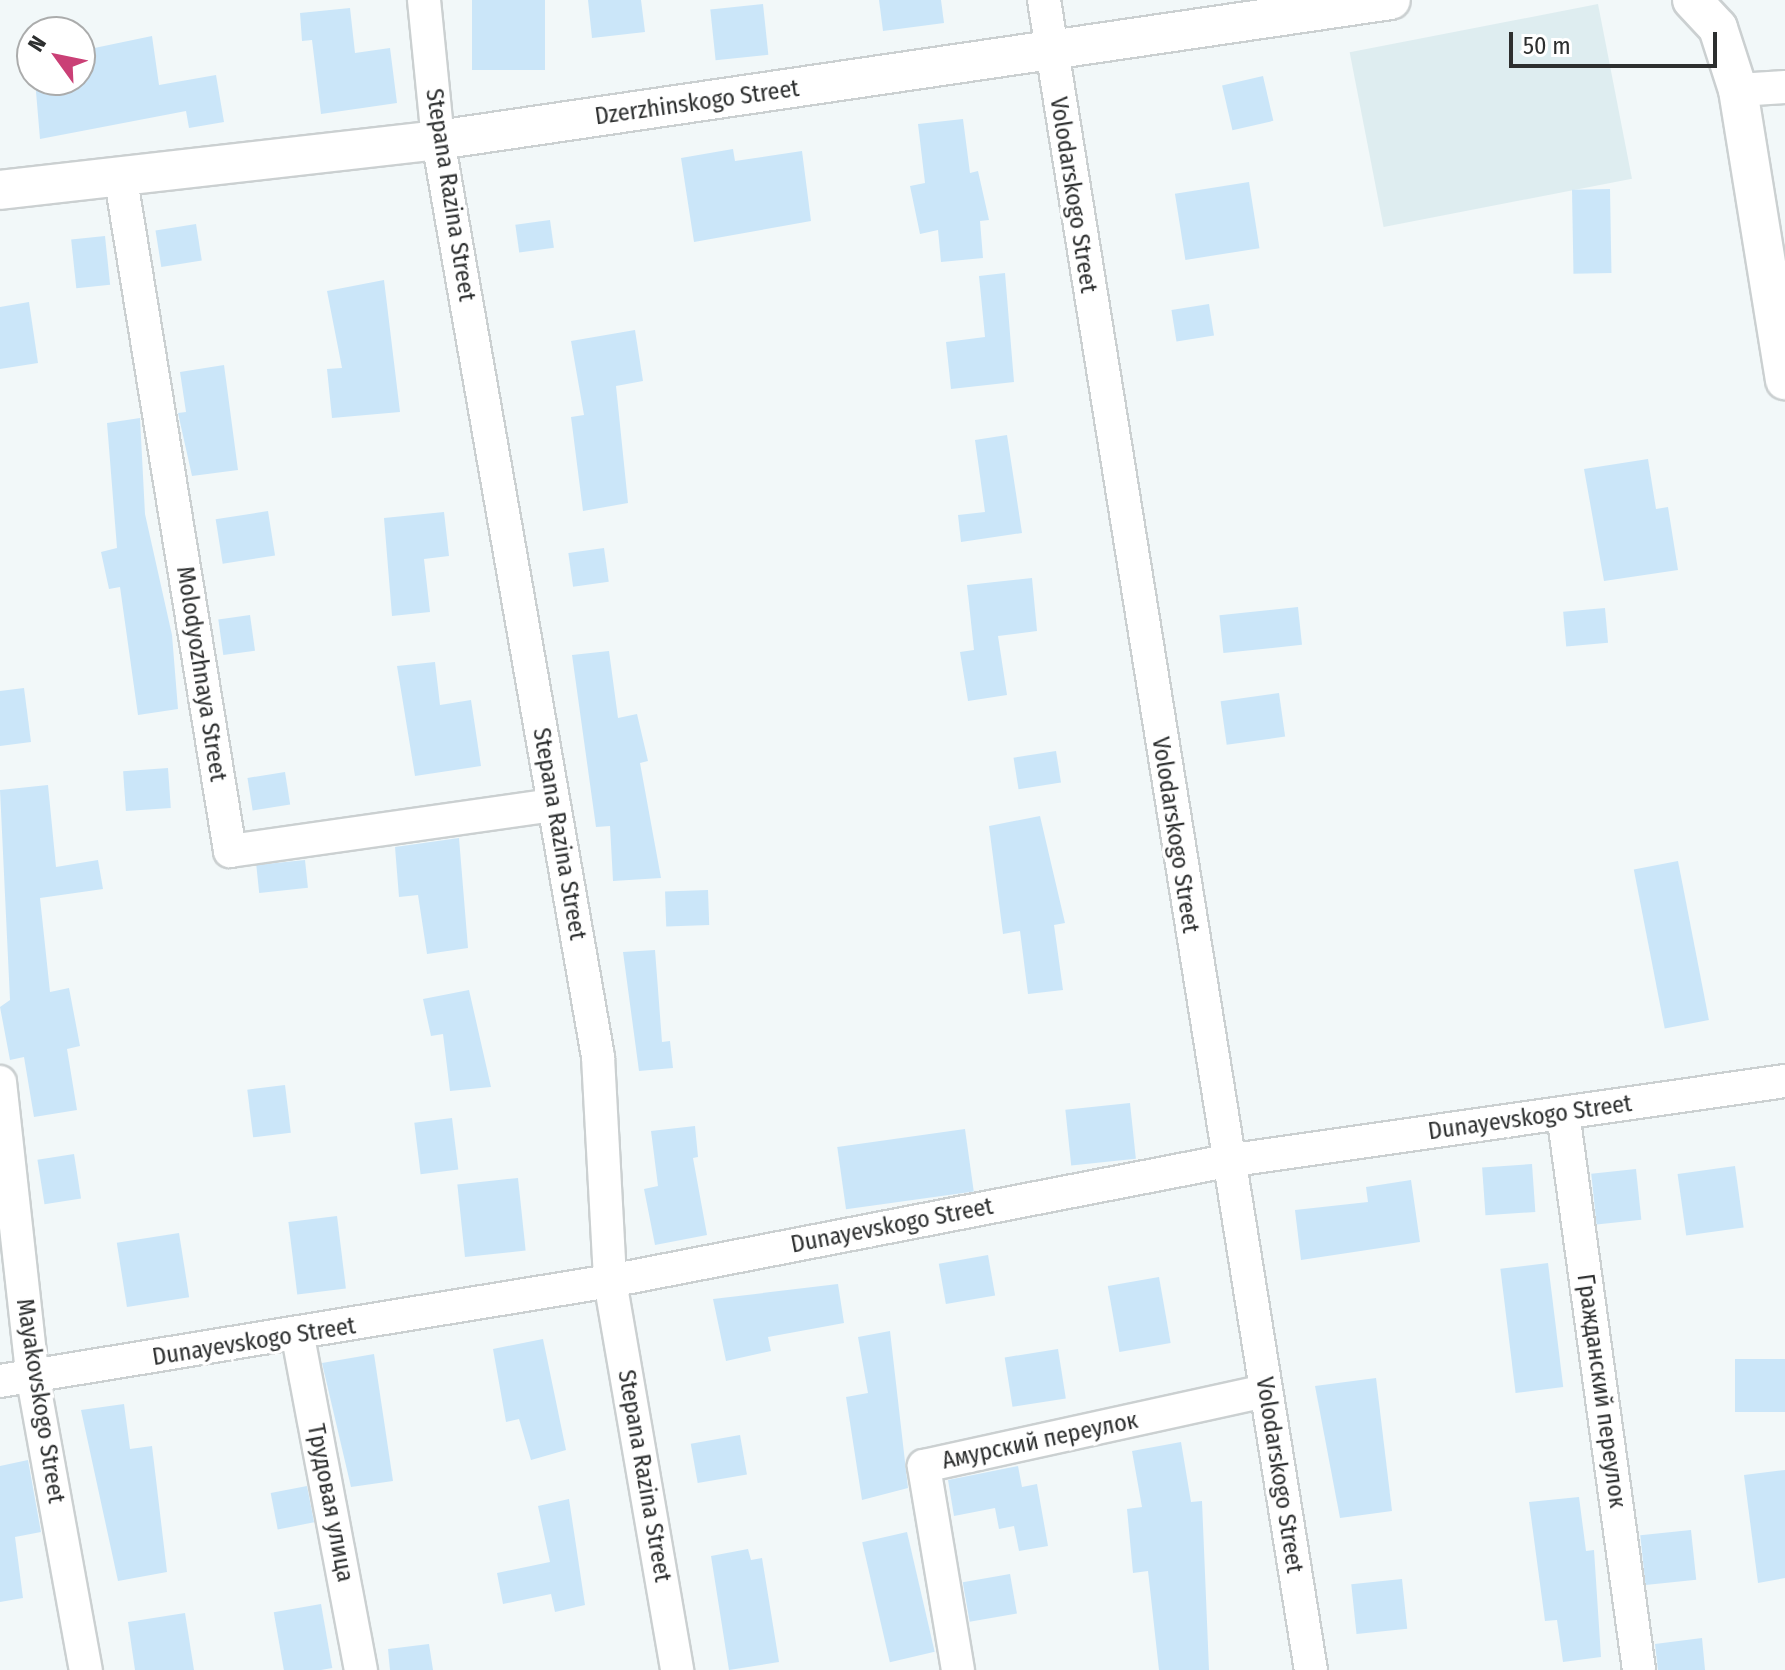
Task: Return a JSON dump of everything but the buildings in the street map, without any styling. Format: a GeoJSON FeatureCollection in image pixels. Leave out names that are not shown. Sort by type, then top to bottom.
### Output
{"type":"FeatureCollection","features":[{"type":"Feature","properties":{"kind":"street","name":"Stepana Razina Street"},"geometry":{"type":"LineString","coordinates":[[424,0],[438,140],[598,1057],[610,1281],[677,1670]]}},
{"type":"Feature","properties":{"kind":"street","name":"Volodarskogo Street"},"geometry":{"type":"LineString","coordinates":[[1044,0],[1227,1161],[1311,1670]]}},
{"type":"Feature","properties":{"kind":"street","name":"Dzerzhinskogo Street"},"geometry":{"type":"LineString","coordinates":[[0,190],[438,140],[1391,0]]}},
{"type":"Feature","properties":{"kind":"street"},"geometry":{"type":"LineString","coordinates":[[1692,0],[1718,28],[1738,90],[1785,380]]}},
{"type":"Feature","properties":{"kind":"street"},"geometry":{"type":"LineString","coordinates":[[1738,90],[1785,87]]}},
{"type":"Feature","properties":{"kind":"street","name":"Molodyozhnaya Street"},"geometry":{"type":"LineString","coordinates":[[120,174],[230,851],[554,805]]}},
{"type":"Feature","properties":{"kind":"street","name":"Dunayevskogo Street"},"geometry":{"type":"LineString","coordinates":[[0,1381],[298,1337],[610,1281],[1227,1161],[1785,1081]]}},
{"type":"Feature","properties":{"kind":"street","name":"Mayakovskogo Street"},"geometry":{"type":"LineString","coordinates":[[0,1082],[32,1374],[86,1670]]}},
{"type":"Feature","properties":{"kind":"street","name":"Гражданский переулок"},"geometry":{"type":"LineString","coordinates":[[1563,1113],[1639,1670]]}},
{"type":"Feature","properties":{"kind":"street","name":"Трудовая улица"},"geometry":{"type":"LineString","coordinates":[[298,1337],[361,1670]]}},
{"type":"Feature","properties":{"kind":"street","name":"Амурский переулок"},"geometry":{"type":"LineString","coordinates":[[958,1670],[924,1466],[1265,1391]]}},
{"type":"Feature","properties":{"kind":"shaded area"},"geometry":{"type":"Polygon","coordinates":[[[1598,4],[1632,179],[1384,227],[1350,52],[1598,4]]]}}]}
